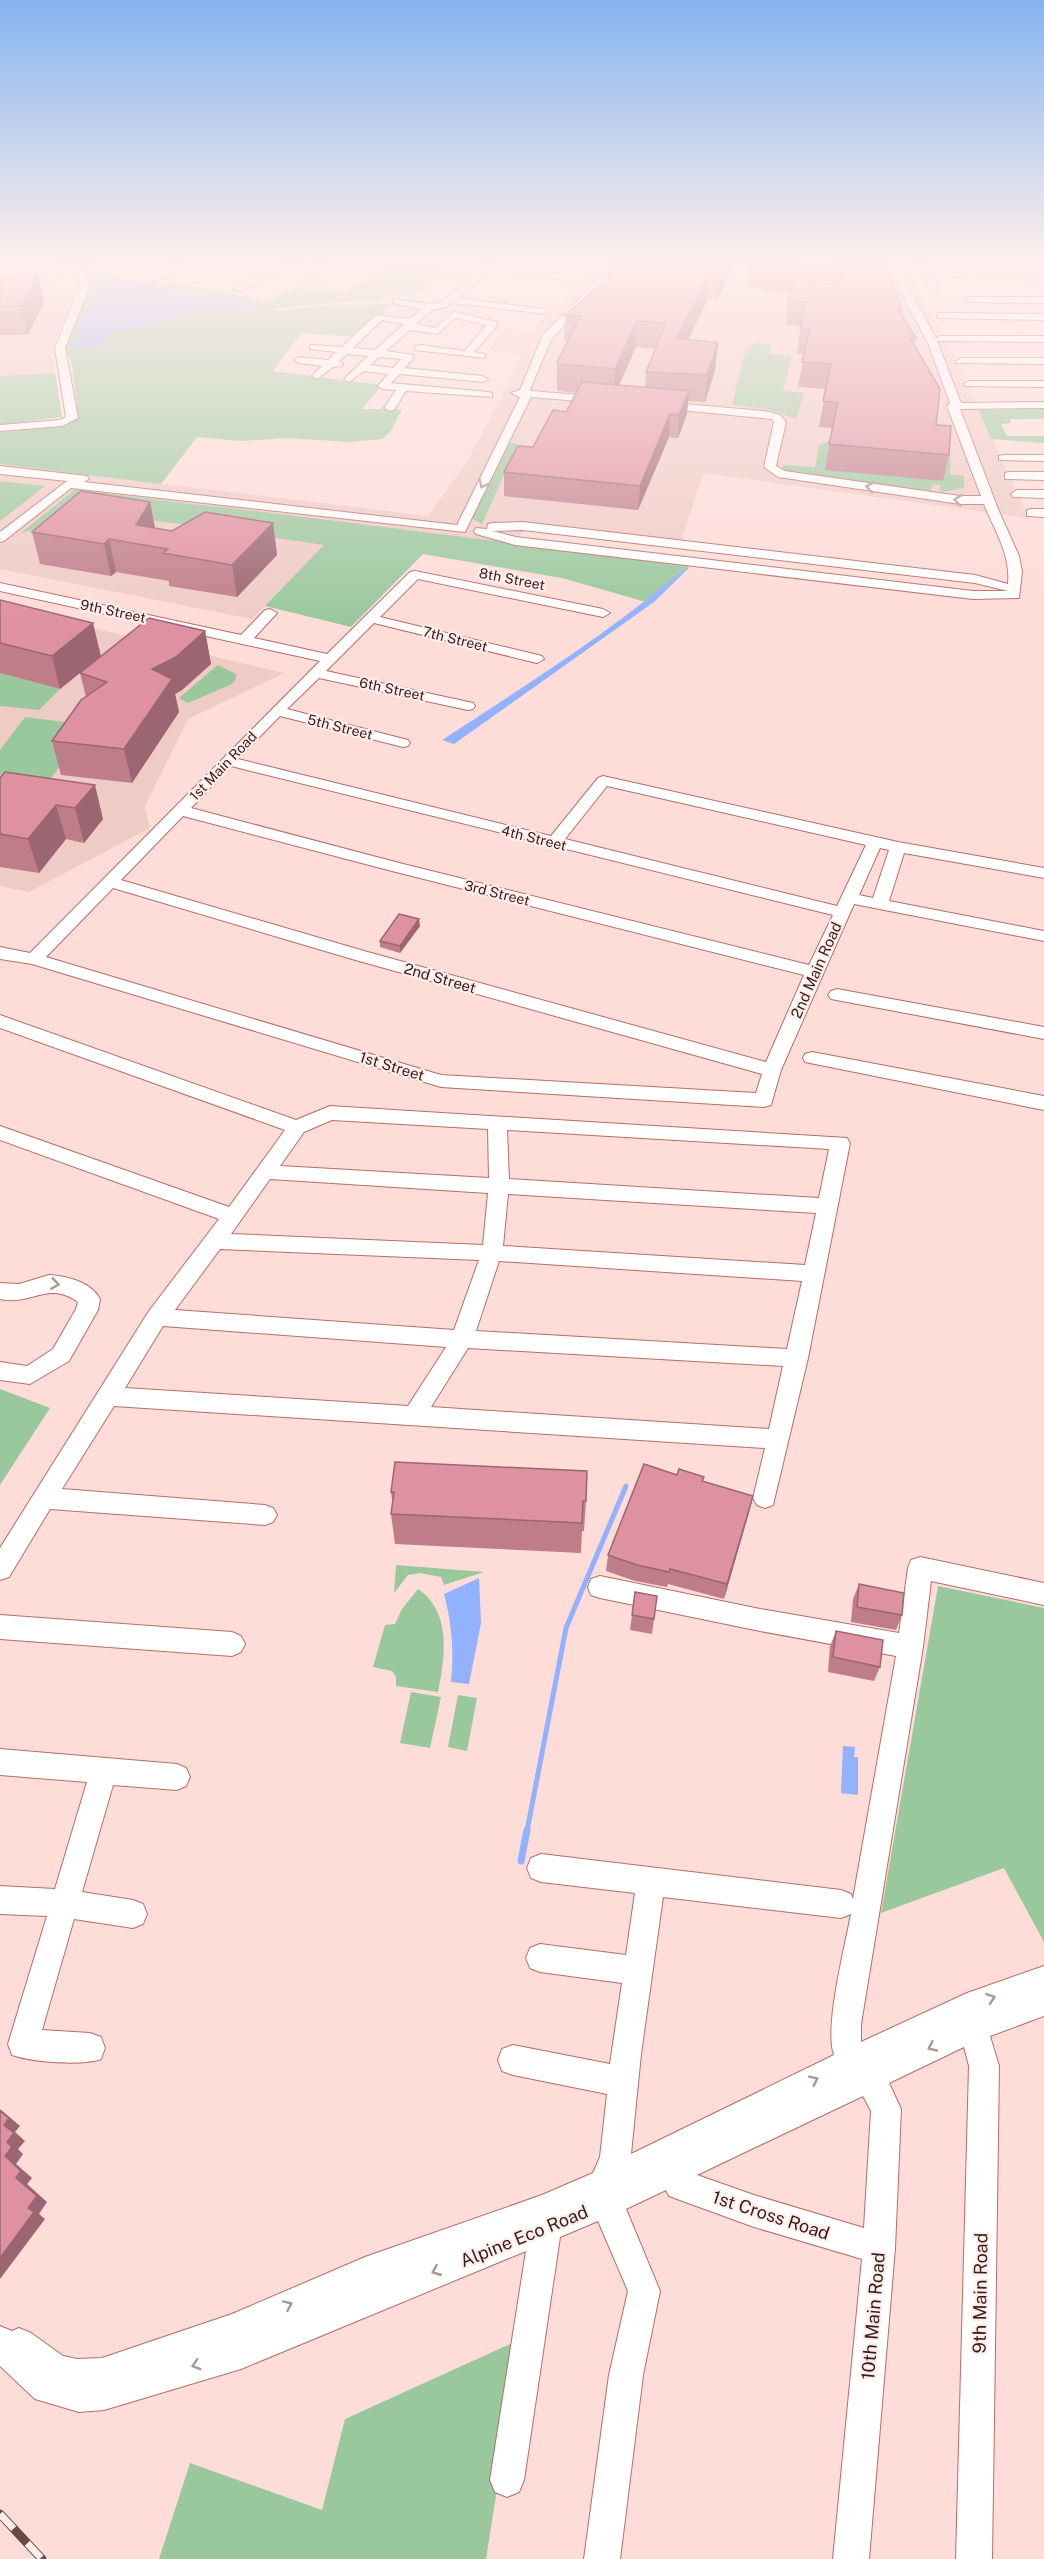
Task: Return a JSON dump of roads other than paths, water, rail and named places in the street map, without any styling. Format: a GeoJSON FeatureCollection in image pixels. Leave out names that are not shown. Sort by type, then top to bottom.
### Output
{"type":"FeatureCollection","features":[{"type":"Feature","properties":{"kind":"street"},"geometry":{"type":"LineString","coordinates":[[0,428],[62,423],[72,418],[66,383]]}},
{"type":"Feature","properties":{"kind":"street"},"geometry":{"type":"LineString","coordinates":[[385,383],[383,386],[488,395]]}},
{"type":"Feature","properties":{"kind":"street"},"geometry":{"type":"LineString","coordinates":[[456,526],[526,383]]}},
{"type":"Feature","properties":{"kind":"street"},"geometry":{"type":"LineString","coordinates":[[948,383],[1000,508],[1024,556],[1027,573],[1018,592]]}},
{"type":"Feature","properties":{"kind":"street"},"geometry":{"type":"LineString","coordinates":[[969,384],[1001,383]]}},
{"type":"Feature","properties":{"kind":"street"},"geometry":{"type":"LineString","coordinates":[[957,406],[1043,404],[1039,383]]}},
{"type":"Feature","properties":{"kind":"street"},"geometry":{"type":"LineString","coordinates":[[975,397],[1002,397],[995,384]]}},
{"type":"Feature","properties":{"kind":"street"},"geometry":{"type":"LineString","coordinates":[[390,408],[403,388]]}},
{"type":"Feature","properties":{"kind":"street"},"geometry":{"type":"LineString","coordinates":[[522,392],[610,401]]}},
{"type":"Feature","properties":{"kind":"street"},"geometry":{"type":"LineString","coordinates":[[650,404],[765,414],[776,417],[780,422],[770,467],[782,474],[960,501],[988,500]]}},
{"type":"Feature","properties":{"kind":"street"},"geometry":{"type":"LineString","coordinates":[[957,406],[988,500],[1013,556],[1018,592]]}},
{"type":"Feature","properties":{"kind":"street"},"geometry":{"type":"LineString","coordinates":[[1020,442],[1027,458]]}},
{"type":"Feature","properties":{"kind":"street"},"geometry":{"type":"LineString","coordinates":[[1003,458],[1044,458]]}},
{"type":"Feature","properties":{"kind":"street"},"geometry":{"type":"LineString","coordinates":[[0,470],[66,481],[1018,592]]}},
{"type":"Feature","properties":{"kind":"street"},"geometry":{"type":"LineString","coordinates":[[1009,476],[1044,476]]}},
{"type":"Feature","properties":{"kind":"street"},"geometry":{"type":"LineString","coordinates":[[0,477],[66,481]]}},
{"type":"Feature","properties":{"kind":"street"},"geometry":{"type":"LineString","coordinates":[[0,528],[66,481]]}},
{"type":"Feature","properties":{"kind":"street"},"geometry":{"type":"LineString","coordinates":[[0,538],[66,481]]}},
{"type":"Feature","properties":{"kind":"street"},"geometry":{"type":"LineString","coordinates":[[1017,494],[1044,494]]}},
{"type":"Feature","properties":{"kind":"street"},"geometry":{"type":"LineString","coordinates":[[481,529],[515,541],[904,587],[973,595],[1018,592]]}},
{"type":"Feature","properties":{"kind":"street","name":"8th Street"},"geometry":{"type":"LineString","coordinates":[[415,575],[603,613]]}},
{"type":"Feature","properties":{"kind":"street","name":"1st Main Road"},"geometry":{"type":"LineString","coordinates":[[17,956],[110,882],[277,711],[415,575]]}},
{"type":"Feature","properties":{"kind":"street","name":"9th Street"},"geometry":{"type":"LineString","coordinates":[[0,586],[331,659]]}},
{"type":"Feature","properties":{"kind":"street"},"geometry":{"type":"LineString","coordinates":[[244,640],[270,613]]}},
{"type":"Feature","properties":{"kind":"street","name":"7th Street"},"geometry":{"type":"LineString","coordinates":[[372,619],[537,659]]}},
{"type":"Feature","properties":{"kind":"street","name":"6th Street"},"geometry":{"type":"LineString","coordinates":[[317,673],[468,706]]}},
{"type":"Feature","properties":{"kind":"street","name":"5th Street"},"geometry":{"type":"LineString","coordinates":[[277,711],[403,743]]}},
{"type":"Feature","properties":{"kind":"street","name":"4th Street"},"geometry":{"type":"LineString","coordinates":[[228,761],[554,843],[845,905],[879,905],[1044,936]]}},
{"type":"Feature","properties":{"kind":"street"},"geometry":{"type":"LineString","coordinates":[[554,843],[603,781],[898,847],[1044,873]]}},
{"type":"Feature","properties":{"kind":"street","name":"3rd Street"},"geometry":{"type":"LineString","coordinates":[[180,810],[398,868],[815,972]]}},
{"type":"Feature","properties":{"kind":"street","name":"2nd Main Road"},"geometry":{"type":"LineString","coordinates":[[764,1100],[772,1070],[875,842]]}},
{"type":"Feature","properties":{"kind":"street"},"geometry":{"type":"LineString","coordinates":[[879,905],[898,847]]}},
{"type":"Feature","properties":{"kind":"street","name":"2nd Street"},"geometry":{"type":"LineString","coordinates":[[110,882],[370,959],[772,1070]]}},
{"type":"Feature","properties":{"kind":"street","name":"1st Street"},"geometry":{"type":"LineString","coordinates":[[17,956],[441,1081],[764,1100]]}},
{"type":"Feature","properties":{"kind":"street"},"geometry":{"type":"LineString","coordinates":[[837,995],[1044,1033]]}},
{"type":"Feature","properties":{"kind":"street"},"geometry":{"type":"LineString","coordinates":[[0,1021],[297,1127]]}},
{"type":"Feature","properties":{"kind":"street"},"geometry":{"type":"LineString","coordinates":[[813,1058],[1044,1103]]}},
{"type":"Feature","properties":{"kind":"street"},"geometry":{"type":"LineString","coordinates":[[0,1569],[157,1317],[297,1127],[330,1113],[840,1143],[765,1498]]}},
{"type":"Feature","properties":{"kind":"street"},"geometry":{"type":"LineString","coordinates":[[414,1416],[462,1340],[492,1253],[499,1186],[497,1124]]}},
{"type":"Feature","properties":{"kind":"street"},"geometry":{"type":"LineString","coordinates":[[0,1133],[232,1216]]}},
{"type":"Feature","properties":{"kind":"street"},"geometry":{"type":"LineString","coordinates":[[266,1172],[828,1206]]}},
{"type":"Feature","properties":{"kind":"street"},"geometry":{"type":"LineString","coordinates":[[215,1241],[492,1253],[814,1274]]}},
{"type":"Feature","properties":{"kind":"street"},"geometry":{"type":"LineString","coordinates":[[0,1291],[12,1295],[40,1284],[56,1282],[83,1293],[89,1299],[87,1310],[61,1355],[30,1375],[0,1371]]}},
{"type":"Feature","properties":{"kind":"street"},"geometry":{"type":"LineString","coordinates":[[157,1317],[462,1340],[796,1358]]}},
{"type":"Feature","properties":{"kind":"street"},"geometry":{"type":"LineString","coordinates":[[107,1396],[777,1439]]}},
{"type":"Feature","properties":{"kind":"street"},"geometry":{"type":"LineString","coordinates":[[44,1498],[265,1515]]}},
{"type":"Feature","properties":{"kind":"street","name":"10th Main Road"},"geometry":{"type":"LineString","coordinates":[[851,2559],[879,2248],[886,2109],[846,2047],[846,2024],[910,1647],[920,1568],[1044,1594]]}},
{"type":"Feature","properties":{"kind":"street"},"geometry":{"type":"LineString","coordinates":[[600,1587],[760,1620],[910,1647]]}},
{"type":"Feature","properties":{"kind":"street"},"geometry":{"type":"LineString","coordinates":[[0,1627],[232,1644]]}},
{"type":"Feature","properties":{"kind":"street"},"geometry":{"type":"LineString","coordinates":[[0,1762],[177,1777]]}},
{"type":"Feature","properties":{"kind":"street"},"geometry":{"type":"LineString","coordinates":[[90,2048],[24,2044],[63,1903],[104,1771]]}},
{"type":"Feature","properties":{"kind":"street"},"geometry":{"type":"LineString","coordinates":[[541,1868],[842,1904]]}},
{"type":"Feature","properties":{"kind":"street"},"geometry":{"type":"LineString","coordinates":[[602,2559],[626,2375],[645,2291],[605,2193],[615,2158],[623,2082],[651,1882]]}},
{"type":"Feature","properties":{"kind":"street"},"geometry":{"type":"LineString","coordinates":[[0,1900],[63,1903],[133,1914]]}},
{"type":"Feature","properties":{"kind":"street"},"geometry":{"type":"LineString","coordinates":[[540,1958],[638,1971]]}},
{"type":"Feature","properties":{"kind":"street","name":"Alpine Eco Road"},"geometry":{"type":"LineString","coordinates":[[0,2343],[47,2387],[78,2395],[104,2393],[605,2193],[1044,1980]]}},
{"type":"Feature","properties":{"kind":"street","name":"Alpine Eco Road"},"geometry":{"type":"LineString","coordinates":[[965,2020],[1044,2001]]}},
{"type":"Feature","properties":{"kind":"street","name":"9th Main Road"},"geometry":{"type":"LineString","coordinates":[[965,2020],[980,2048],[984,2066],[974,2559]]}},
{"type":"Feature","properties":{"kind":"street"},"geometry":{"type":"LineString","coordinates":[[513,2060],[623,2082]]}},
{"type":"Feature","properties":{"kind":"street","name":"Alpine Eco Road"},"geometry":{"type":"LineString","coordinates":[[605,2193],[672,2170],[860,2069]]}},
{"type":"Feature","properties":{"kind":"street","name":"1st Cross Road"},"geometry":{"type":"LineString","coordinates":[[672,2170],[680,2185],[754,2211],[879,2248]]}},
{"type":"Feature","properties":{"kind":"street"},"geometry":{"type":"LineString","coordinates":[[507,2480],[545,2218]]}},
{"type":"Feature","properties":{"kind":"street","name":"Alpine Eco Road"},"geometry":{"type":"LineString","coordinates":[[0,2328],[33,2357],[67,2376],[83,2378],[238,2341]]}},
{"type":"Feature","properties":{"kind":"water"},"geometry":{"type":"Polygon","coordinates":[[[684,569],[688,569],[654,602],[454,744],[442,740],[596,637],[684,569]]]}},
{"type":"Feature","properties":{"kind":"water"},"geometry":{"type":"Polygon","coordinates":[[[479,1578],[481,1623],[469,1684],[451,1682],[452,1638],[444,1594],[479,1578]]]}},
{"type":"Feature","properties":{"kind":"water"},"geometry":{"type":"Polygon","coordinates":[[[843,1746],[855,1747],[854,1757],[858,1757],[858,1795],[841,1793],[843,1746]]]}},
{"type":"Feature","properties":{"kind":"waterway"},"geometry":{"type":"LineString","coordinates":[[527,1831],[566,1628],[626,1486]]}},
{"type":"Feature","properties":{"kind":"waterway"},"geometry":{"type":"LineString","coordinates":[[521,1861],[527,1830]]}},
{"type":"Feature","properties":{"kind":"railway"},"geometry":{"type":"LineString","coordinates":[[0,2514],[42,2559]]}}]}
